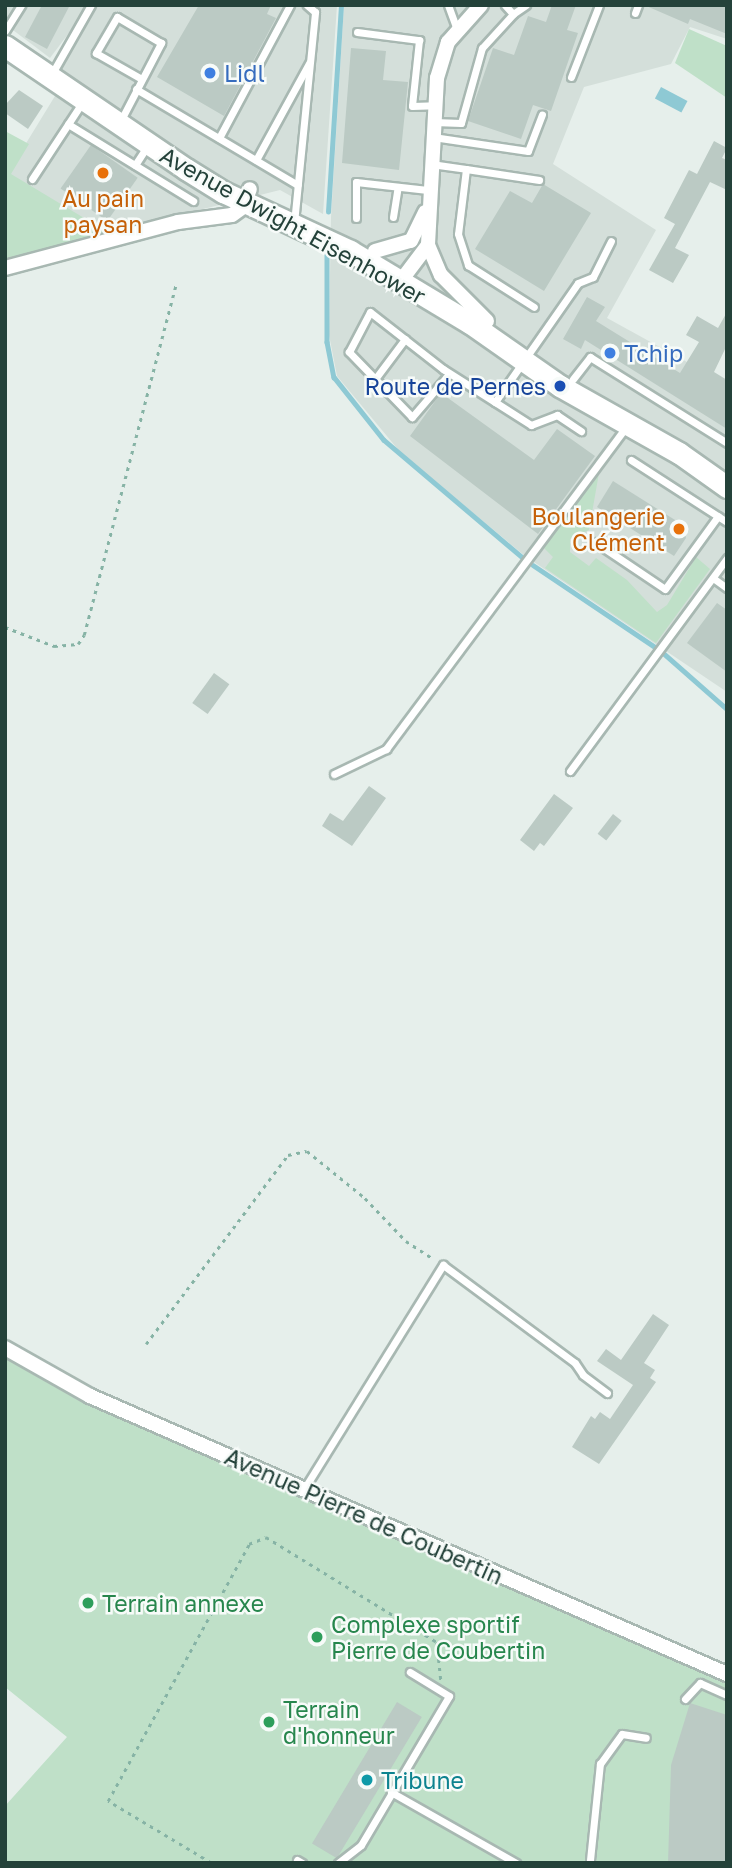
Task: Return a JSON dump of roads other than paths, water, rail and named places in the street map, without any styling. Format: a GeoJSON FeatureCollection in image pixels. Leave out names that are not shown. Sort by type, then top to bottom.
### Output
{"type":"FeatureCollection","features":[{"type":"Feature","properties":{"kind":"main road","name":"Avenue Dwight Eisenhower"},"geometry":{"type":"LineString","coordinates":[[5,37],[122,118],[248,196]]}},
{"type":"Feature","properties":{"kind":"main road","name":"Avenue Dwight Eisenhower"},"geometry":{"type":"LineString","coordinates":[[5,46],[82,102],[148,145],[248,196],[375,251],[404,277]]}},
{"type":"Feature","properties":{"kind":"main road","name":"Avenue Dwight Eisenhower"},"geometry":{"type":"LineString","coordinates":[[295,217],[350,251],[404,277],[479,322],[528,358],[727,487]]}},
{"type":"Feature","properties":{"kind":"main road","name":"Avenue Dwight Eisenhower"},"geometry":{"type":"LineString","coordinates":[[528,358],[573,379],[727,472]]}},
{"type":"Feature","properties":{"kind":"street"},"geometry":{"type":"LineString","coordinates":[[479,322],[441,275],[428,245],[427,207],[441,61],[457,30],[481,5]]}},
{"type":"Feature","properties":{"kind":"street"},"geometry":{"type":"LineString","coordinates":[[5,268],[178,222],[232,215],[248,196]]}},
{"type":"Feature","properties":{"kind":"street"},"geometry":{"type":"LineString","coordinates":[[404,277],[411,241],[427,207]]}},
{"type":"Feature","properties":{"kind":"street"},"geometry":{"type":"LineString","coordinates":[[375,251],[411,241]]}},
{"type":"Feature","properties":{"kind":"street"},"geometry":{"type":"LineString","coordinates":[[404,277],[428,245]]}},
{"type":"Feature","properties":{"kind":"street","name":"Avenue Pierre de Coubertin"},"geometry":{"type":"LineString","coordinates":[[5,1348],[90,1396],[727,1674]]}},
{"type":"Feature","properties":{"kind":"lane"},"geometry":{"type":"LineString","coordinates":[[5,31],[21,5]]}},
{"type":"Feature","properties":{"kind":"lane"},"geometry":{"type":"LineString","coordinates":[[54,70],[91,5]]}},
{"type":"Feature","properties":{"kind":"lane"},"geometry":{"type":"LineString","coordinates":[[219,138],[290,5]]}},
{"type":"Feature","properties":{"kind":"lane"},"geometry":{"type":"LineString","coordinates":[[295,217],[316,12],[307,5]]}},
{"type":"Feature","properties":{"kind":"lane"},"geometry":{"type":"LineString","coordinates":[[448,5],[457,30]]}},
{"type":"Feature","properties":{"kind":"lane"},"geometry":{"type":"LineString","coordinates":[[505,5],[513,14]]}},
{"type":"Feature","properties":{"kind":"lane"},"geometry":{"type":"LineString","coordinates":[[433,130],[461,123],[482,48],[513,14],[526,5]]}},
{"type":"Feature","properties":{"kind":"lane"},"geometry":{"type":"LineString","coordinates":[[571,77],[599,5]]}},
{"type":"Feature","properties":{"kind":"lane"},"geometry":{"type":"LineString","coordinates":[[122,118],[161,43],[117,17],[96,53],[141,78]]}},
{"type":"Feature","properties":{"kind":"lane"},"geometry":{"type":"LineString","coordinates":[[357,32],[419,40],[412,106],[435,105]]}},
{"type":"Feature","properties":{"kind":"lane"},"geometry":{"type":"LineString","coordinates":[[256,160],[311,59]]}},
{"type":"Feature","properties":{"kind":"lane"},"geometry":{"type":"LineString","coordinates":[[136,89],[298,185]]}},
{"type":"Feature","properties":{"kind":"lane"},"geometry":{"type":"LineString","coordinates":[[32,179],[82,102]]}},
{"type":"Feature","properties":{"kind":"lane"},"geometry":{"type":"LineString","coordinates":[[433,130],[528,151],[542,115]]}},
{"type":"Feature","properties":{"kind":"lane"},"geometry":{"type":"LineString","coordinates":[[68,124],[193,201]]}},
{"type":"Feature","properties":{"kind":"lane"},"geometry":{"type":"LineString","coordinates":[[135,165],[148,145]]}},
{"type":"Feature","properties":{"kind":"lane"},"geometry":{"type":"LineString","coordinates":[[430,164],[539,180]]}},
{"type":"Feature","properties":{"kind":"lane"},"geometry":{"type":"LineString","coordinates":[[466,169],[458,234],[468,265],[534,307]]}},
{"type":"Feature","properties":{"kind":"lane"},"geometry":{"type":"LineString","coordinates":[[356,218],[356,182],[428,190]]}},
{"type":"Feature","properties":{"kind":"lane"},"geometry":{"type":"LineString","coordinates":[[393,217],[398,187]]}},
{"type":"Feature","properties":{"kind":"lane"},"geometry":{"type":"LineString","coordinates":[[495,402],[578,283],[593,277],[611,242]]}},
{"type":"Feature","properties":{"kind":"lane"},"geometry":{"type":"LineString","coordinates":[[350,251],[360,266],[457,325],[479,322]]}},
{"type":"Feature","properties":{"kind":"lane"},"geometry":{"type":"LineString","coordinates":[[449,374],[412,416],[349,352],[370,312],[449,374],[531,425],[557,415],[581,431]]}},
{"type":"Feature","properties":{"kind":"lane"},"geometry":{"type":"LineString","coordinates":[[375,379],[404,339]]}},
{"type":"Feature","properties":{"kind":"lane"},"geometry":{"type":"LineString","coordinates":[[573,379],[590,357],[727,443]]}},
{"type":"Feature","properties":{"kind":"lane"},"geometry":{"type":"LineString","coordinates":[[334,774],[386,749],[628,424]]}},
{"type":"Feature","properties":{"kind":"lane"},"geometry":{"type":"LineString","coordinates":[[631,460],[727,522]]}},
{"type":"Feature","properties":{"kind":"lane"},"geometry":{"type":"LineString","coordinates":[[595,542],[666,589],[718,516]]}},
{"type":"Feature","properties":{"kind":"lane"},"geometry":{"type":"LineString","coordinates":[[570,771],[727,558]]}},
{"type":"Feature","properties":{"kind":"lane"},"geometry":{"type":"LineString","coordinates":[[713,578],[727,588]]}},
{"type":"Feature","properties":{"kind":"lane"},"geometry":{"type":"LineString","coordinates":[[303,1489],[443,1265],[575,1363],[583,1375],[607,1393]]}},
{"type":"Feature","properties":{"kind":"lane"},"geometry":{"type":"LineString","coordinates":[[338,1863],[361,1845],[449,1696],[411,1672]]}},
{"type":"Feature","properties":{"kind":"lane"},"geometry":{"type":"LineString","coordinates":[[685,1699],[700,1683],[727,1695]]}},
{"type":"Feature","properties":{"kind":"lane"},"geometry":{"type":"LineString","coordinates":[[590,1860],[600,1764],[622,1734],[646,1738]]}},
{"type":"Feature","properties":{"kind":"lane"},"geometry":{"type":"LineString","coordinates":[[391,1791],[516,1863]]}},
{"type":"Feature","properties":{"kind":"water"},"geometry":{"type":"Polygon","coordinates":[[[661,87],[687,101],[681,113],[655,98],[661,87]]]}},
{"type":"Feature","properties":{"kind":"waterway"},"geometry":{"type":"LineString","coordinates":[[328,212],[341,5]]}},
{"type":"Feature","properties":{"kind":"waterway"},"geometry":{"type":"LineString","coordinates":[[327,247],[327,342],[334,377],[384,440],[521,556]]}},
{"type":"Feature","properties":{"kind":"waterway"},"geometry":{"type":"LineString","coordinates":[[533,565],[661,651],[727,709]]}},
{"type":"Feature","properties":{"kind":"place","name":"Lidl"},"geometry":{"type":"Point","coordinates":[210,73]}},
{"type":"Feature","properties":{"kind":"place","name":"Au pain paysan"},"geometry":{"type":"Point","coordinates":[103,173]}},
{"type":"Feature","properties":{"kind":"place","name":"Tchip"},"geometry":{"type":"Point","coordinates":[610,353]}},
{"type":"Feature","properties":{"kind":"place","name":"Route de Pernes"},"geometry":{"type":"Point","coordinates":[560,386]}},
{"type":"Feature","properties":{"kind":"place","name":"Boulangerie Clément"},"geometry":{"type":"Point","coordinates":[679,529]}},
{"type":"Feature","properties":{"kind":"place","name":"Terrain annexe"},"geometry":{"type":"Point","coordinates":[88,1603]}},
{"type":"Feature","properties":{"kind":"place","name":"Complexe sportif Pierre de Coubertin"},"geometry":{"type":"Point","coordinates":[317,1637]}},
{"type":"Feature","properties":{"kind":"place","name":"Terrain d'honneur"},"geometry":{"type":"Point","coordinates":[269,1722]}},
{"type":"Feature","properties":{"kind":"place","name":"Tribune"},"geometry":{"type":"Point","coordinates":[367,1780]}}]}
